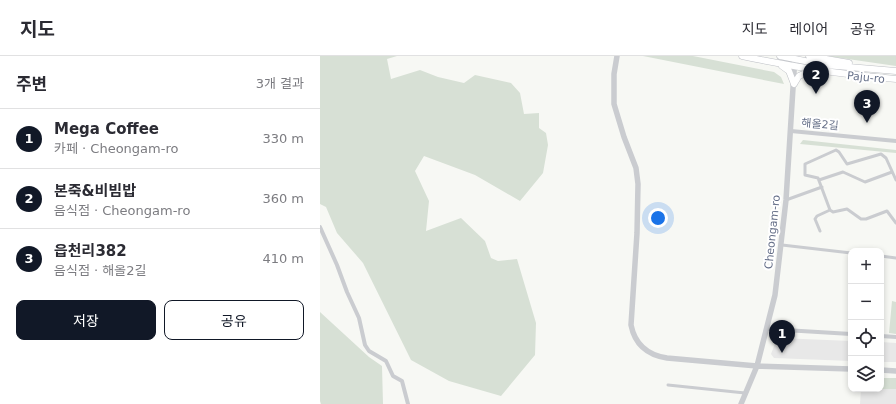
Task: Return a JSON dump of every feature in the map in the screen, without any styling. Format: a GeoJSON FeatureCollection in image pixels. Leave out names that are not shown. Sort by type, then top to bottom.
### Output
{"type":"FeatureCollection","features":[{"type":"Feature","properties":{"kind":"main road","name":"Paju-ro"},"geometry":{"type":"LineString","coordinates":[[742,56],[794,67],[858,76],[896,79]]}},
{"type":"Feature","properties":{"kind":"main road","name":"Paju-ro"},"geometry":{"type":"LineString","coordinates":[[780,56],[896,71]]}},
{"type":"Feature","properties":{"kind":"main road"},"geometry":{"type":"LineString","coordinates":[[809,56],[874,69]]}},
{"type":"Feature","properties":{"kind":"main road"},"geometry":{"type":"LineString","coordinates":[[775,63],[789,71],[794,84]]}},
{"type":"Feature","properties":{"kind":"main road"},"geometry":{"type":"LineString","coordinates":[[794,84],[799,76],[804,73],[817,70]]}},
{"type":"Feature","properties":{"kind":"street"},"geometry":{"type":"LineString","coordinates":[[618,56],[614,74],[614,104],[624,137],[636,168],[638,184],[637,233],[631,325],[633,335],[646,351],[655,356],[757,366],[848,369]]}},
{"type":"Feature","properties":{"kind":"street","name":"Cheongam-ro"},"geometry":{"type":"LineString","coordinates":[[741,404],[757,366],[768,329],[775,296],[786,200],[795,58]]}},
{"type":"Feature","properties":{"kind":"street","name":"해올2길"},"geometry":{"type":"LineString","coordinates":[[791,130],[896,141]]}},
{"type":"Feature","properties":{"kind":"street"},"geometry":{"type":"LineString","coordinates":[[830,210],[819,180],[812,176],[807,177],[805,175],[805,164],[836,150],[847,164],[845,172]]}},
{"type":"Feature","properties":{"kind":"street"},"geometry":{"type":"LineString","coordinates":[[847,164],[881,154],[886,158],[896,180]]}},
{"type":"Feature","properties":{"kind":"street"},"geometry":{"type":"LineString","coordinates":[[819,180],[845,172],[866,182],[894,173]]}},
{"type":"Feature","properties":{"kind":"street"},"geometry":{"type":"LineString","coordinates":[[786,200],[822,187]]}},
{"type":"Feature","properties":{"kind":"street"},"geometry":{"type":"LineString","coordinates":[[820,231],[815,219],[817,216],[830,210],[833,212],[847,209],[861,219],[866,219],[887,211],[896,223]]}},
{"type":"Feature","properties":{"kind":"street"},"geometry":{"type":"LineString","coordinates":[[320,227],[337,265],[346,292],[359,318],[365,345],[369,351],[386,361],[394,376],[402,381],[408,404]]}},
{"type":"Feature","properties":{"kind":"street"},"geometry":{"type":"LineString","coordinates":[[782,245],[848,253]]}},
{"type":"Feature","properties":{"kind":"street"},"geometry":{"type":"LineString","coordinates":[[884,256],[896,258]]}},
{"type":"Feature","properties":{"kind":"street"},"geometry":{"type":"LineString","coordinates":[[768,329],[848,334]]}},
{"type":"Feature","properties":{"kind":"street"},"geometry":{"type":"LineString","coordinates":[[884,336],[896,338]]}},
{"type":"Feature","properties":{"kind":"street"},"geometry":{"type":"LineString","coordinates":[[884,370],[896,371]]}},
{"type":"Feature","properties":{"kind":"street"},"geometry":{"type":"LineString","coordinates":[[668,385],[745,393]]}},
{"type":"Feature","properties":{"kind":"shaded area"},"geometry":{"type":"Polygon","coordinates":[[[320,56],[397,56],[387,59],[391,79],[420,70],[438,77],[464,83],[475,75],[511,83],[520,93],[524,114],[539,113],[539,128],[546,133],[548,145],[543,173],[520,201],[475,175],[424,156],[415,171],[429,201],[426,231],[461,218],[485,241],[491,258],[498,261],[517,259],[536,323],[535,355],[501,396],[449,381],[411,360],[363,263],[337,233],[326,207],[320,204],[320,56]]]}},
{"type":"Feature","properties":{"kind":"shaded area"},"geometry":{"type":"Polygon","coordinates":[[[643,56],[693,56],[774,72],[781,77],[784,84],[643,56]]]}},
{"type":"Feature","properties":{"kind":"shaded area"},"geometry":{"type":"Polygon","coordinates":[[[827,56],[896,56],[896,66],[827,56]]]}},
{"type":"Feature","properties":{"kind":"shaded area"},"geometry":{"type":"Polygon","coordinates":[[[803,140],[896,150],[896,153],[800,144],[803,140]]]}},
{"type":"Feature","properties":{"kind":"shaded area"},"geometry":{"type":"Polygon","coordinates":[[[892,301],[896,302],[896,334],[889,333],[892,301]]]}},
{"type":"Feature","properties":{"kind":"shaded area"},"geometry":{"type":"Polygon","coordinates":[[[320,312],[369,357],[382,366],[383,404],[321,404],[320,312]]]}},
{"type":"Feature","properties":{"kind":"shaded area"},"geometry":{"type":"Polygon","coordinates":[[[779,338],[848,341],[848,361],[774,358],[771,354],[776,341],[779,338]]]}},
{"type":"Feature","properties":{"kind":"shaded area"},"geometry":{"type":"Polygon","coordinates":[[[884,342],[896,343],[896,362],[884,362],[884,342]]]}},
{"type":"Feature","properties":{"kind":"shaded area"},"geometry":{"type":"Polygon","coordinates":[[[884,378],[896,378],[896,389],[884,389],[884,378]]]}},
{"type":"Feature","properties":{"kind":"shaded area"},"geometry":{"type":"Polygon","coordinates":[[[884,389],[896,389],[896,404],[860,404],[861,392],[884,392],[884,389]]]}},
{"type":"Feature","properties":{"kind":"place","name":"본죽&비빔밥"},"geometry":{"type":"Point","coordinates":[816,94]}},
{"type":"Feature","properties":{"kind":"place","name":"읍천리382"},"geometry":{"type":"Point","coordinates":[867,123]}},
{"type":"Feature","properties":{"kind":"place","name":"Mega Coffee"},"geometry":{"type":"Point","coordinates":[782,353]}}]}
